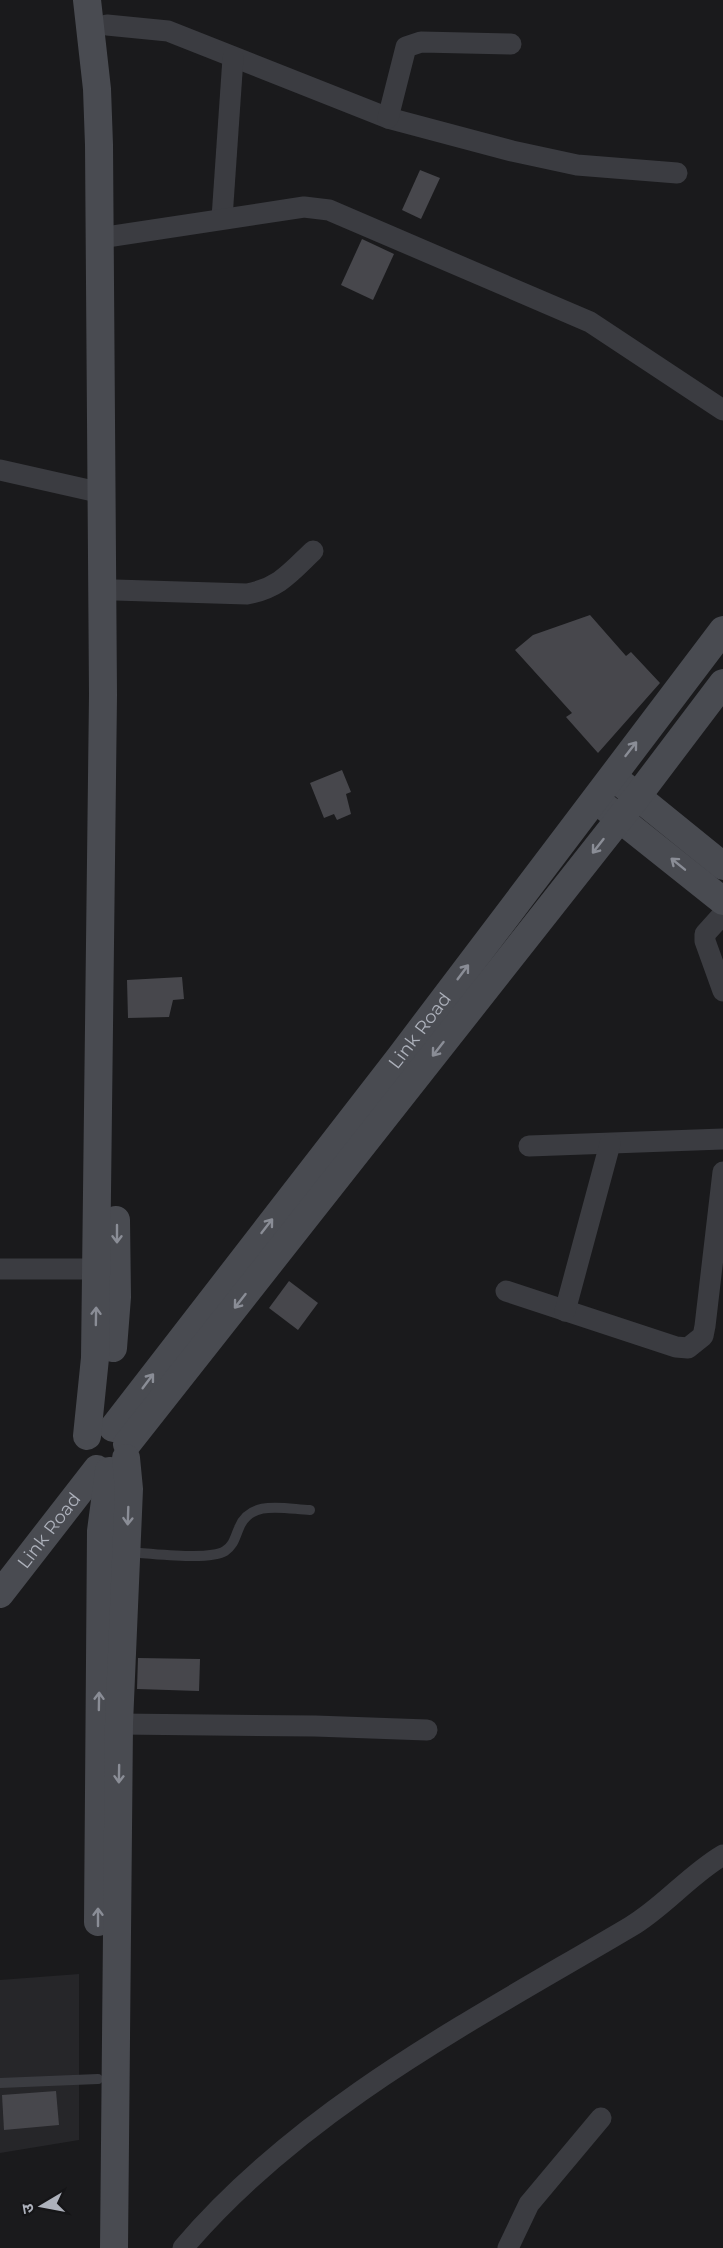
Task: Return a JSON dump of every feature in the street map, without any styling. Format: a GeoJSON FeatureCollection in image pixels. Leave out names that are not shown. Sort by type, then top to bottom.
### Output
{"type":"FeatureCollection","features":[{"type":"Feature","properties":{"kind":"street"},"geometry":{"type":"LineString","coordinates":[[87,0],[97,89],[107,238],[102,493],[102,917],[95,1358],[106,1449],[129,1489],[114,1552],[98,2079],[97,2248]]}},
{"type":"Feature","properties":{"kind":"street"},"geometry":{"type":"LineString","coordinates":[[106,1449],[117,1297],[115,590],[107,238],[106,12],[168,31],[232,58],[388,117],[512,151],[577,165],[677,173]]}},
{"type":"Feature","properties":{"kind":"street"},"geometry":{"type":"LineString","coordinates":[[388,117],[406,47],[421,42],[511,44]]}},
{"type":"Feature","properties":{"kind":"street"},"geometry":{"type":"LineString","coordinates":[[222,218],[232,58]]}},
{"type":"Feature","properties":{"kind":"street"},"geometry":{"type":"LineString","coordinates":[[107,238],[222,218],[304,207],[329,210],[590,322],[723,410]]}},
{"type":"Feature","properties":{"kind":"street"},"geometry":{"type":"LineString","coordinates":[[0,470],[102,493]]}},
{"type":"Feature","properties":{"kind":"street"},"geometry":{"type":"LineString","coordinates":[[115,590],[247,594],[275,587],[313,551]]}},
{"type":"Feature","properties":{"kind":"street","name":"Link Road"},"geometry":{"type":"LineString","coordinates":[[0,1594],[594,798],[723,630]]}},
{"type":"Feature","properties":{"kind":"street","name":"Link Road"},"geometry":{"type":"LineString","coordinates":[[0,1564],[106,1449],[628,808],[723,683]]}},
{"type":"Feature","properties":{"kind":"street"},"geometry":{"type":"LineString","coordinates":[[612,775],[628,808],[723,901]]}},
{"type":"Feature","properties":{"kind":"street"},"geometry":{"type":"LineString","coordinates":[[594,798],[628,808],[723,866]]}},
{"type":"Feature","properties":{"kind":"street"},"geometry":{"type":"LineString","coordinates":[[723,914],[705,934],[705,941],[723,990]]}},
{"type":"Feature","properties":{"kind":"street"},"geometry":{"type":"LineString","coordinates":[[530,1146],[723,1139]]}},
{"type":"Feature","properties":{"kind":"street"},"geometry":{"type":"LineString","coordinates":[[565,1311],[610,1144]]}},
{"type":"Feature","properties":{"kind":"street"},"geometry":{"type":"LineString","coordinates":[[506,1291],[681,1348],[698,1342],[703,1336],[705,1326],[723,1172]]}},
{"type":"Feature","properties":{"kind":"street"},"geometry":{"type":"LineString","coordinates":[[0,1269],[96,1269]]}},
{"type":"Feature","properties":{"kind":"street"},"geometry":{"type":"LineString","coordinates":[[114,1552],[119,1724],[114,2248]]}},
{"type":"Feature","properties":{"kind":"street"},"geometry":{"type":"LineString","coordinates":[[119,1724],[315,1726],[427,1730]]}},
{"type":"Feature","properties":{"kind":"street"},"geometry":{"type":"LineString","coordinates":[[183,2248],[259,2169],[282,2150],[394,2069],[632,1925],[701,1869],[723,1855]]}},
{"type":"Feature","properties":{"kind":"street"},"geometry":{"type":"LineString","coordinates":[[508,2248],[529,2204],[601,2118]]}},
{"type":"Feature","properties":{"kind":"lane"},"geometry":{"type":"LineString","coordinates":[[114,1552],[209,1555],[224,1552],[234,1541],[240,1525],[250,1512],[264,1508],[310,1510]]}},
{"type":"Feature","properties":{"kind":"lane"},"geometry":{"type":"LineString","coordinates":[[0,2083],[98,2079]]}},
{"type":"Feature","properties":{"kind":"shaded area"},"geometry":{"type":"Polygon","coordinates":[[[79,1974],[79,2140],[0,2153],[0,1980],[79,1974]]]}},
{"type":"Feature","properties":{"kind":"building"},"geometry":{"type":"Polygon","coordinates":[[[420,170],[440,178],[421,219],[402,210],[420,170]]]}},
{"type":"Feature","properties":{"kind":"building"},"geometry":{"type":"Polygon","coordinates":[[[362,239],[394,254],[373,300],[341,285],[362,239]]]}},
{"type":"Feature","properties":{"kind":"building"},"geometry":{"type":"Polygon","coordinates":[[[590,615],[626,656],[631,652],[660,683],[598,753],[566,717],[572,713],[515,650],[533,635],[590,615]]]}},
{"type":"Feature","properties":{"kind":"building"},"geometry":{"type":"Polygon","coordinates":[[[342,770],[351,792],[346,794],[351,814],[337,820],[334,814],[324,818],[310,783],[342,770]]]}},
{"type":"Feature","properties":{"kind":"building"},"geometry":{"type":"Polygon","coordinates":[[[182,977],[184,999],[173,1000],[169,1017],[128,1018],[127,980],[182,977]]]}},
{"type":"Feature","properties":{"kind":"building"},"geometry":{"type":"Polygon","coordinates":[[[289,1281],[318,1303],[298,1330],[269,1308],[289,1281]]]}},
{"type":"Feature","properties":{"kind":"building"},"geometry":{"type":"Polygon","coordinates":[[[138,1658],[200,1659],[199,1691],[137,1689],[138,1658]]]}},
{"type":"Feature","properties":{"kind":"building"},"geometry":{"type":"Polygon","coordinates":[[[56,2091],[59,2125],[4,2130],[2,2095],[56,2091]]]}}]}
